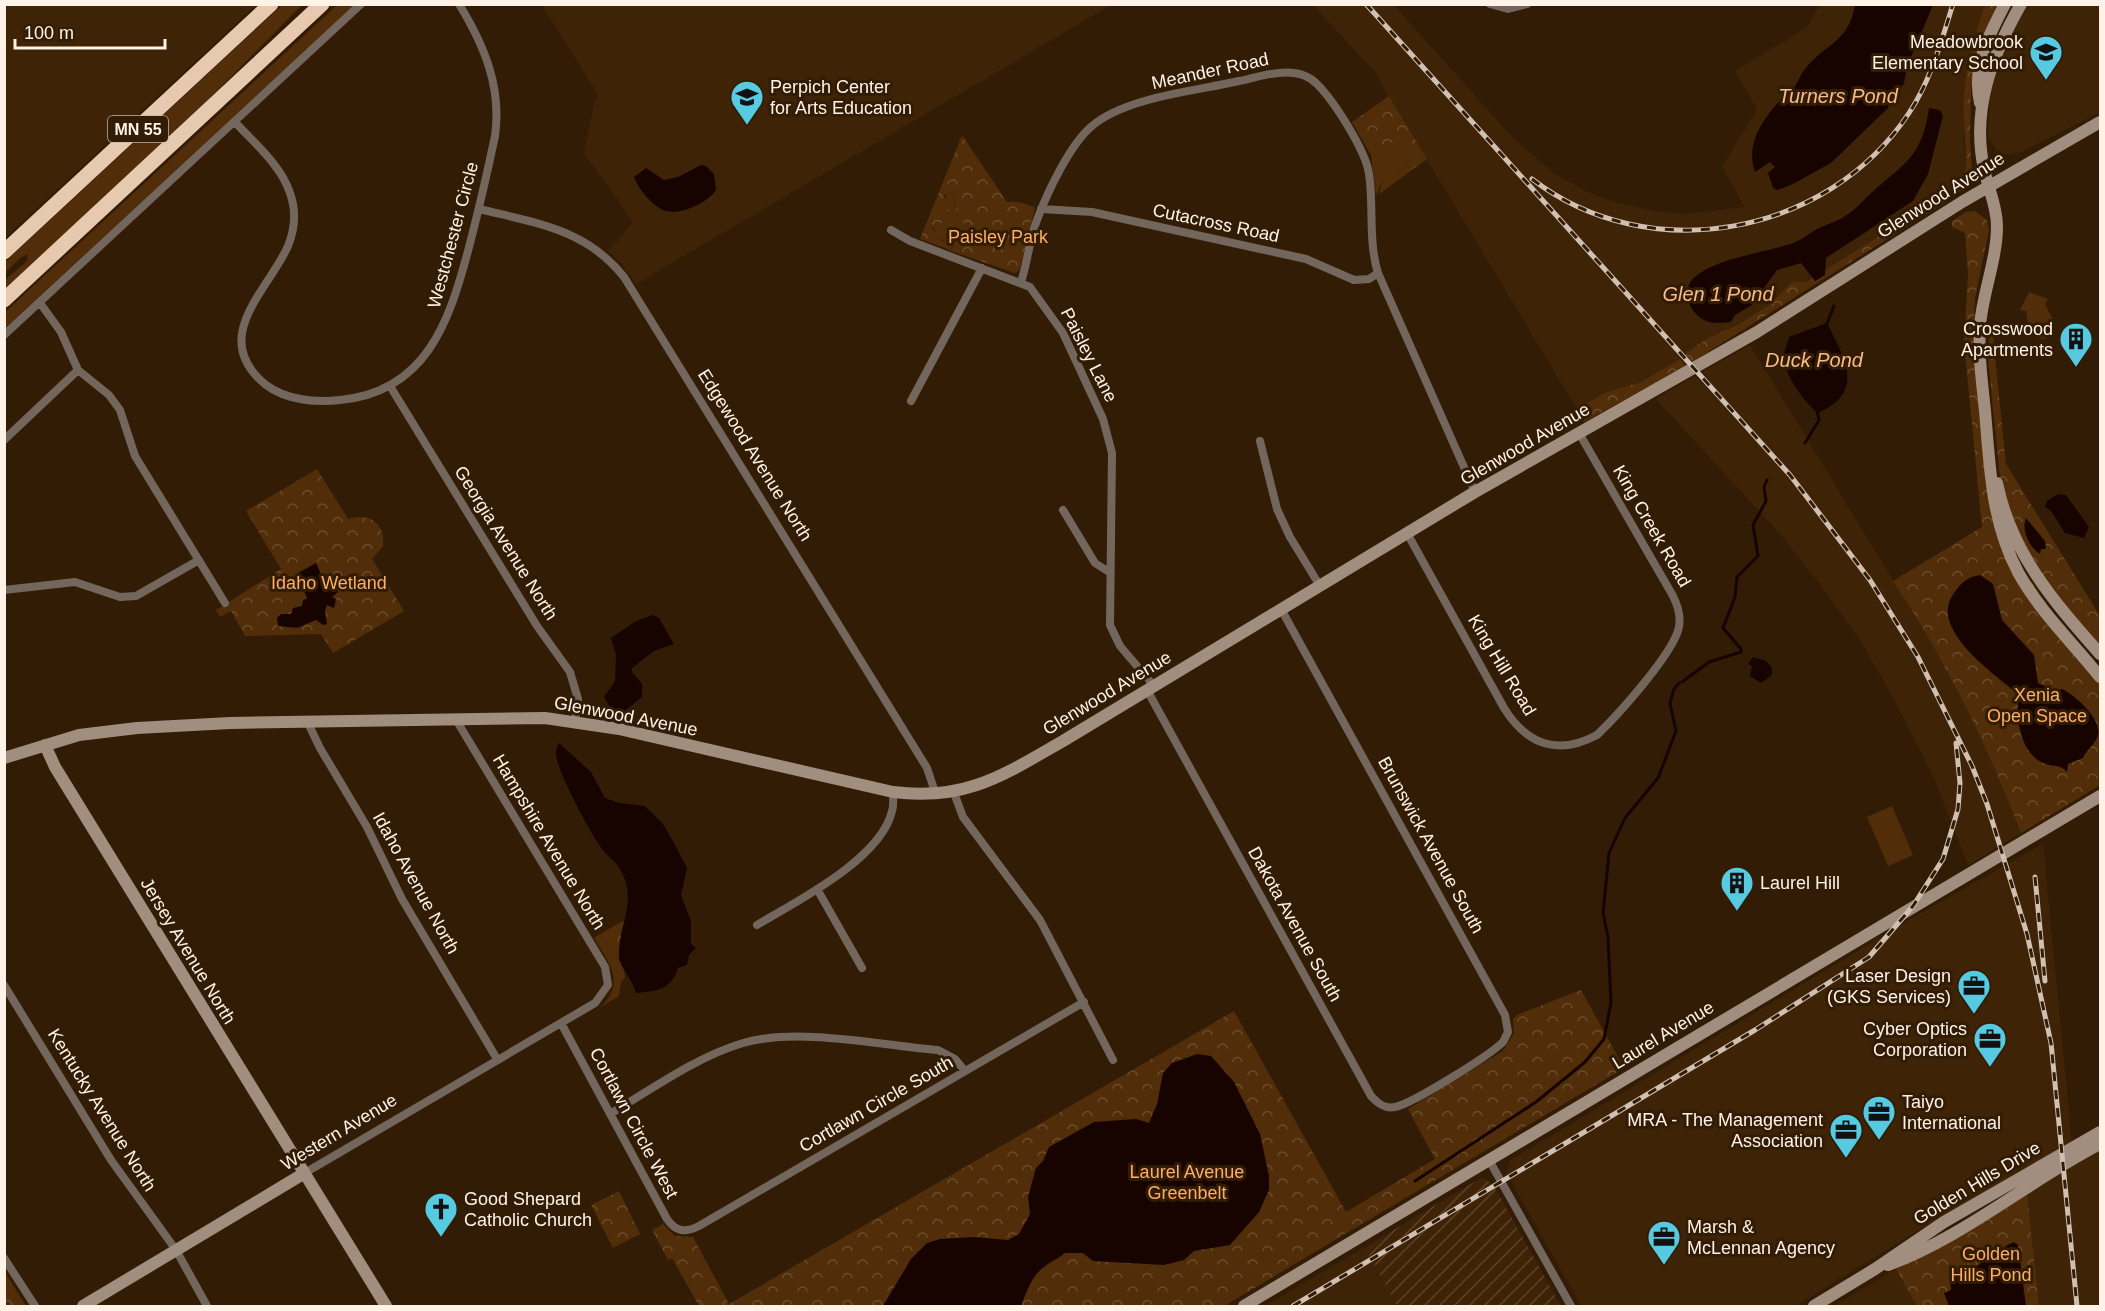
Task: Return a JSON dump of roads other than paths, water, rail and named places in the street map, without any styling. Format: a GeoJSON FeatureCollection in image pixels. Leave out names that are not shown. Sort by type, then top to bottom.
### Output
{"type":"FeatureCollection","features":[{"type":"Feature","properties":{"kind":"highway","name":"MN 55"},"geometry":{"type":"LineString","coordinates":[[4,252],[272,4]]}},
{"type":"Feature","properties":{"kind":"highway","name":"MN 55"},"geometry":{"type":"LineString","coordinates":[[4,300],[322,4]]}},
{"type":"Feature","properties":{"kind":"street"},"geometry":{"type":"LineString","coordinates":[[4,335],[361,4]]}},
{"type":"Feature","properties":{"kind":"street","name":"Westchester Circle"},"geometry":{"type":"LineString","coordinates":[[235,122],[279,171],[288,186],[294,210],[289,245],[254,299],[243,324],[243,348],[249,364],[259,379],[272,389],[309,400],[354,399],[390,386],[423,359],[444,326],[462,276],[479,209],[498,114],[487,58],[459,4]]}},
{"type":"Feature","properties":{"kind":"street"},"geometry":{"type":"LineString","coordinates":[[1490,4],[1499,9],[1514,9],[1527,4]]}},
{"type":"Feature","properties":{"kind":"street"},"geometry":{"type":"LineString","coordinates":[[2005,4],[1987,42],[1977,71],[1976,84],[1981,107],[1982,150],[1997,224],[1980,326],[1986,425],[1996,515],[2010,556],[2043,610],[2100,678]]}},
{"type":"Feature","properties":{"kind":"street"},"geometry":{"type":"LineString","coordinates":[[1981,107],[1994,60],[2021,4]]}},
{"type":"Feature","properties":{"kind":"street","name":"Meander Road"},"geometry":{"type":"LineString","coordinates":[[1021,282],[1041,209],[1078,142],[1099,121],[1153,100],[1292,72],[1306,76],[1318,84],[1352,134],[1365,159],[1369,175],[1372,250],[1378,273],[1476,492]]}},
{"type":"Feature","properties":{"kind":"street","name":"Glenwood Avenue"},"geometry":{"type":"LineString","coordinates":[[4,758],[79,735],[119,729],[307,721],[522,717],[575,721],[893,792],[936,795],[954,793],[1011,771],[1476,492],[1791,311],[1989,186],[2100,122]]}},
{"type":"Feature","properties":{"kind":"street","name":"Edgewood Avenue North"},"geometry":{"type":"LineString","coordinates":[[479,209],[574,235],[601,252],[624,277],[927,768],[936,795]]}},
{"type":"Feature","properties":{"kind":"street","name":"Cutacross Road"},"geometry":{"type":"LineString","coordinates":[[1041,209],[1092,212],[1306,259],[1354,280],[1369,279],[1378,273]]}},
{"type":"Feature","properties":{"kind":"street","name":"Paisley Lane"},"geometry":{"type":"LineString","coordinates":[[891,230],[910,241],[1021,282],[1035,293],[1063,333],[1108,434],[1112,462],[1108,608],[1113,635],[1150,688]]}},
{"type":"Feature","properties":{"kind":"street"},"geometry":{"type":"LineString","coordinates":[[911,401],[982,268]]}},
{"type":"Feature","properties":{"kind":"street"},"geometry":{"type":"LineString","coordinates":[[40,303],[61,332],[78,370],[109,395],[120,410],[135,456],[225,603]]}},
{"type":"Feature","properties":{"kind":"street"},"geometry":{"type":"LineString","coordinates":[[4,440],[78,370]]}},
{"type":"Feature","properties":{"kind":"street","name":"Georgia Avenue North"},"geometry":{"type":"LineString","coordinates":[[390,386],[537,626],[570,672],[578,699],[575,721]]}},
{"type":"Feature","properties":{"kind":"street"},"geometry":{"type":"LineString","coordinates":[[1986,425],[1999,490],[2020,550],[2048,593],[2100,654]]}},
{"type":"Feature","properties":{"kind":"street","name":"King Creek Road"},"geometry":{"type":"LineString","coordinates":[[1579,433],[1673,596],[1679,613],[1679,627],[1671,645],[1607,725]]}},
{"type":"Feature","properties":{"kind":"street"},"geometry":{"type":"LineString","coordinates":[[1260,441],[1277,509],[1290,537],[1320,586]]}},
{"type":"Feature","properties":{"kind":"street"},"geometry":{"type":"LineString","coordinates":[[1063,510],[1095,563],[1109,572]]}},
{"type":"Feature","properties":{"kind":"street","name":"King Hill Road"},"geometry":{"type":"LineString","coordinates":[[1407,533],[1504,708],[1519,728],[1541,743],[1556,746],[1584,742],[1607,725]]}},
{"type":"Feature","properties":{"kind":"street"},"geometry":{"type":"LineString","coordinates":[[4,590],[75,582],[120,597],[136,596],[199,560]]}},
{"type":"Feature","properties":{"kind":"street","name":"Brunswick Avenue South"},"geometry":{"type":"LineString","coordinates":[[1281,609],[1505,1015],[1508,1032],[1503,1042],[1448,1078]]}},
{"type":"Feature","properties":{"kind":"street","name":"Dakota Avenue South"},"geometry":{"type":"LineString","coordinates":[[1150,688],[1371,1096],[1377,1103],[1393,1108],[1407,1103],[1448,1078]]}},
{"type":"Feature","properties":{"kind":"street","name":"Hampshire Avenue North"},"geometry":{"type":"LineString","coordinates":[[455,718],[605,967],[608,985]]}},
{"type":"Feature","properties":{"kind":"street","name":"Idaho Avenue North"},"geometry":{"type":"LineString","coordinates":[[307,721],[320,748],[367,826],[402,899],[497,1059]]}},
{"type":"Feature","properties":{"kind":"street","name":"Jersey Avenue North"},"geometry":{"type":"LineString","coordinates":[[45,745],[61,776],[386,1306]]}},
{"type":"Feature","properties":{"kind":"street"},"geometry":{"type":"LineString","coordinates":[[757,925],[817,889],[861,855],[878,838],[892,810],[893,792]]}},
{"type":"Feature","properties":{"kind":"street"},"geometry":{"type":"LineString","coordinates":[[954,793],[963,817],[1040,920],[1113,1060]]}},
{"type":"Feature","properties":{"kind":"street","name":"Laurel Avenue"},"geometry":{"type":"LineString","coordinates":[[1244,1306],[1859,938],[2005,855],[2100,796]]}},
{"type":"Feature","properties":{"kind":"street"},"geometry":{"type":"LineString","coordinates":[[817,889],[862,968]]}},
{"type":"Feature","properties":{"kind":"street","name":"Kentucky Avenue North"},"geometry":{"type":"LineString","coordinates":[[4,985],[100,1144],[176,1250],[207,1306]]}},
{"type":"Feature","properties":{"kind":"street","name":"Western Avenue"},"geometry":{"type":"LineString","coordinates":[[83,1306],[595,1003],[608,985]]}},
{"type":"Feature","properties":{"kind":"street","name":"Cortlawn Circle South"},"geometry":{"type":"LineString","coordinates":[[684,1231],[699,1226],[1084,1002]]}},
{"type":"Feature","properties":{"kind":"street","name":"Cortlawn Circle West"},"geometry":{"type":"LineString","coordinates":[[561,1023],[667,1219],[675,1228],[684,1231]]}},
{"type":"Feature","properties":{"kind":"street"},"geometry":{"type":"LineString","coordinates":[[610,1114],[718,1052],[744,1043],[775,1037],[938,1050],[955,1059],[965,1071]]}},
{"type":"Feature","properties":{"kind":"street","name":"Golden Hills Drive"},"geometry":{"type":"LineString","coordinates":[[1814,1306],[1875,1269],[1944,1222],[2100,1132]]}},
{"type":"Feature","properties":{"kind":"street","name":"Golden Hills Drive"},"geometry":{"type":"LineString","coordinates":[[1875,1269],[1907,1258],[1978,1220],[1998,1204],[2100,1144]]}},
{"type":"Feature","properties":{"kind":"street"},"geometry":{"type":"LineString","coordinates":[[1489,1160],[1571,1306]]}},
{"type":"Feature","properties":{"kind":"street"},"geometry":{"type":"LineString","coordinates":[[4,1258],[35,1306]]}},
{"type":"Feature","properties":{"kind":"water","name":"Turners Pond"},"geometry":{"type":"Polygon","coordinates":[[[1855,5],[1933,5],[1907,67],[1904,83],[1887,109],[1831,163],[1777,190],[1773,188],[1768,173],[1775,167],[1770,162],[1755,172],[1752,154],[1756,136],[1770,112],[1791,91],[1805,69],[1841,36],[1852,18],[1855,5]]]}},
{"type":"Feature","properties":{"kind":"water","name":"Glen 1 Pond"},"geometry":{"type":"Polygon","coordinates":[[[1929,108],[1940,110],[1943,116],[1928,174],[1913,201],[1826,258],[1825,275],[1815,281],[1801,263],[1777,270],[1752,305],[1735,315],[1731,322],[1707,321],[1698,316],[1690,306],[1687,293],[1691,281],[1696,276],[1729,260],[1794,243],[1842,218],[1910,158],[1922,138],[1929,108]]]}},
{"type":"Feature","properties":{"kind":"water"},"geometry":{"type":"Polygon","coordinates":[[[701,165],[706,166],[714,174],[716,190],[707,199],[686,210],[672,212],[656,206],[643,192],[634,177],[646,168],[664,180],[678,177],[701,165]]]}},
{"type":"Feature","properties":{"kind":"water","name":"Duck Pond"},"geometry":{"type":"Polygon","coordinates":[[[1827,323],[1845,362],[1847,385],[1833,405],[1818,413],[1801,395],[1791,379],[1784,353],[1789,337],[1827,323]]]}},
{"type":"Feature","properties":{"kind":"water"},"geometry":{"type":"Polygon","coordinates":[[[2058,494],[2066,495],[2089,527],[2084,538],[2065,533],[2051,511],[2045,507],[2047,501],[2058,494]]]}},
{"type":"Feature","properties":{"kind":"water"},"geometry":{"type":"Polygon","coordinates":[[[2026,518],[2045,541],[2046,549],[2041,549],[2040,554],[2027,538],[2026,518]]]}},
{"type":"Feature","properties":{"kind":"water"},"geometry":{"type":"Polygon","coordinates":[[[316,563],[324,581],[326,583],[331,580],[338,592],[332,597],[336,599],[334,608],[327,605],[325,611],[327,624],[323,625],[316,620],[297,628],[278,626],[277,618],[281,614],[291,614],[293,608],[302,606],[303,600],[307,598],[298,573],[316,563]]]}},
{"type":"Feature","properties":{"kind":"water"},"geometry":{"type":"Polygon","coordinates":[[[1980,575],[1993,584],[2002,620],[2034,655],[2038,683],[2055,691],[2062,689],[2067,692],[2086,708],[2096,722],[2098,735],[2095,742],[2083,758],[2068,764],[2067,772],[2060,767],[2037,760],[2030,753],[2021,735],[2018,714],[2019,695],[1967,650],[1956,636],[1949,621],[1948,607],[1954,593],[1965,581],[1980,575]]]}},
{"type":"Feature","properties":{"kind":"water"},"geometry":{"type":"Polygon","coordinates":[[[653,615],[659,618],[674,644],[654,651],[632,668],[632,672],[642,684],[642,697],[625,711],[612,711],[604,697],[615,681],[616,655],[611,638],[636,621],[653,615]]]}},
{"type":"Feature","properties":{"kind":"water"},"geometry":{"type":"Polygon","coordinates":[[[1753,657],[1766,661],[1772,667],[1772,675],[1761,683],[1750,676],[1752,666],[1748,664],[1753,657]]]}},
{"type":"Feature","properties":{"kind":"water"},"geometry":{"type":"Polygon","coordinates":[[[559,743],[591,772],[605,798],[619,803],[645,806],[663,824],[687,868],[681,895],[691,921],[691,944],[696,948],[689,955],[687,965],[678,968],[672,981],[663,988],[636,993],[622,965],[619,956],[620,944],[628,901],[624,878],[618,866],[605,852],[583,818],[569,789],[556,755],[559,743]]]}},
{"type":"Feature","properties":{"kind":"water"},"geometry":{"type":"Polygon","coordinates":[[[1197,1054],[1211,1056],[1234,1082],[1260,1134],[1269,1176],[1269,1190],[1259,1212],[1230,1245],[1194,1251],[1184,1260],[1164,1265],[1093,1261],[1083,1253],[1065,1253],[1040,1270],[1030,1285],[1021,1306],[883,1306],[911,1259],[927,1243],[940,1239],[975,1237],[1008,1240],[1019,1234],[1030,1214],[1028,1197],[1036,1168],[1043,1161],[1049,1147],[1094,1122],[1136,1119],[1149,1123],[1157,1104],[1163,1073],[1172,1063],[1197,1054]]]}},
{"type":"Feature","properties":{"kind":"water","name":"Golden Hills Pond"},"geometry":{"type":"Polygon","coordinates":[[[2014,1242],[2018,1245],[2026,1306],[1949,1306],[1944,1293],[1951,1290],[1950,1277],[1967,1272],[2014,1242]]]}},
{"type":"Feature","properties":{"kind":"waterway"},"geometry":{"type":"LineString","coordinates":[[1826,326],[1834,306]]}},
{"type":"Feature","properties":{"kind":"waterway"},"geometry":{"type":"LineString","coordinates":[[1805,443],[1819,420],[1817,411]]}},
{"type":"Feature","properties":{"kind":"waterway"},"geometry":{"type":"LineString","coordinates":[[1682,682],[1709,662],[1741,652],[1723,628],[1735,597],[1737,577],[1758,556],[1753,525],[1766,501],[1764,487],[1767,480]]}},
{"type":"Feature","properties":{"kind":"waterway"},"geometry":{"type":"LineString","coordinates":[[1415,1181],[1536,1102],[1585,1062],[1604,1039],[1611,1003],[1608,937],[1603,913],[1609,853],[1625,818],[1658,778],[1676,731],[1670,703],[1674,689],[1679,683]]}},
{"type":"Feature","properties":{"kind":"railway"},"geometry":{"type":"LineString","coordinates":[[1366,4],[1790,475],[1870,580],[1918,657],[1972,766],[1987,804],[2027,934],[2051,1043],[2077,1306]]}},
{"type":"Feature","properties":{"kind":"railway"},"geometry":{"type":"LineString","coordinates":[[1532,179],[1578,207],[1629,224],[1681,230],[1734,226],[1785,212],[1832,188],[1874,155],[1909,113],[1929,74],[1953,4]]}},
{"type":"Feature","properties":{"kind":"railway"},"geometry":{"type":"LineString","coordinates":[[1293,1306],[1755,1030],[1869,957],[1913,906],[1943,859],[1958,809],[1960,783],[1956,743]]}},
{"type":"Feature","properties":{"kind":"railway"},"geometry":{"type":"LineString","coordinates":[[2035,877],[2045,981]]}},
{"type":"Feature","properties":{"kind":"place","name":"Meadowbrook Elementary School"},"geometry":{"type":"Point","coordinates":[2046,81]}},
{"type":"Feature","properties":{"kind":"place","name":"Perpich Center for Arts Education"},"geometry":{"type":"Point","coordinates":[747,126]}},
{"type":"Feature","properties":{"kind":"place","name":"Crosswood Apartments"},"geometry":{"type":"Point","coordinates":[2076,368]}},
{"type":"Feature","properties":{"kind":"place","name":"Laurel Hill"},"geometry":{"type":"Point","coordinates":[1737,912]}},
{"type":"Feature","properties":{"kind":"place","name":"Laser Design (GKS Services)"},"geometry":{"type":"Point","coordinates":[1974,1015]}},
{"type":"Feature","properties":{"kind":"place","name":"Cyber Optics Corporation"},"geometry":{"type":"Point","coordinates":[1990,1068]}},
{"type":"Feature","properties":{"kind":"place","name":"Taiyo International"},"geometry":{"type":"Point","coordinates":[1879,1141]}},
{"type":"Feature","properties":{"kind":"place","name":"MRA - The Management Association"},"geometry":{"type":"Point","coordinates":[1846,1159]}},
{"type":"Feature","properties":{"kind":"place","name":"Good Shepard Catholic Church"},"geometry":{"type":"Point","coordinates":[441,1238]}},
{"type":"Feature","properties":{"kind":"place","name":"Marsh & McLennan Agency"},"geometry":{"type":"Point","coordinates":[1664,1266]}},
{"type":"Feature","properties":{"kind":"park label","name":"Paisley Park"},"geometry":{"type":"Point","coordinates":[998,237]}},
{"type":"Feature","properties":{"kind":"park label","name":"Idaho Wetland"},"geometry":{"type":"Point","coordinates":[329,583]}},
{"type":"Feature","properties":{"kind":"park label","name":"Xenia Open Space"},"geometry":{"type":"Point","coordinates":[2037,705]}},
{"type":"Feature","properties":{"kind":"park label","name":"Laurel Avenue Greenbelt"},"geometry":{"type":"Point","coordinates":[1187,1182]}}]}
